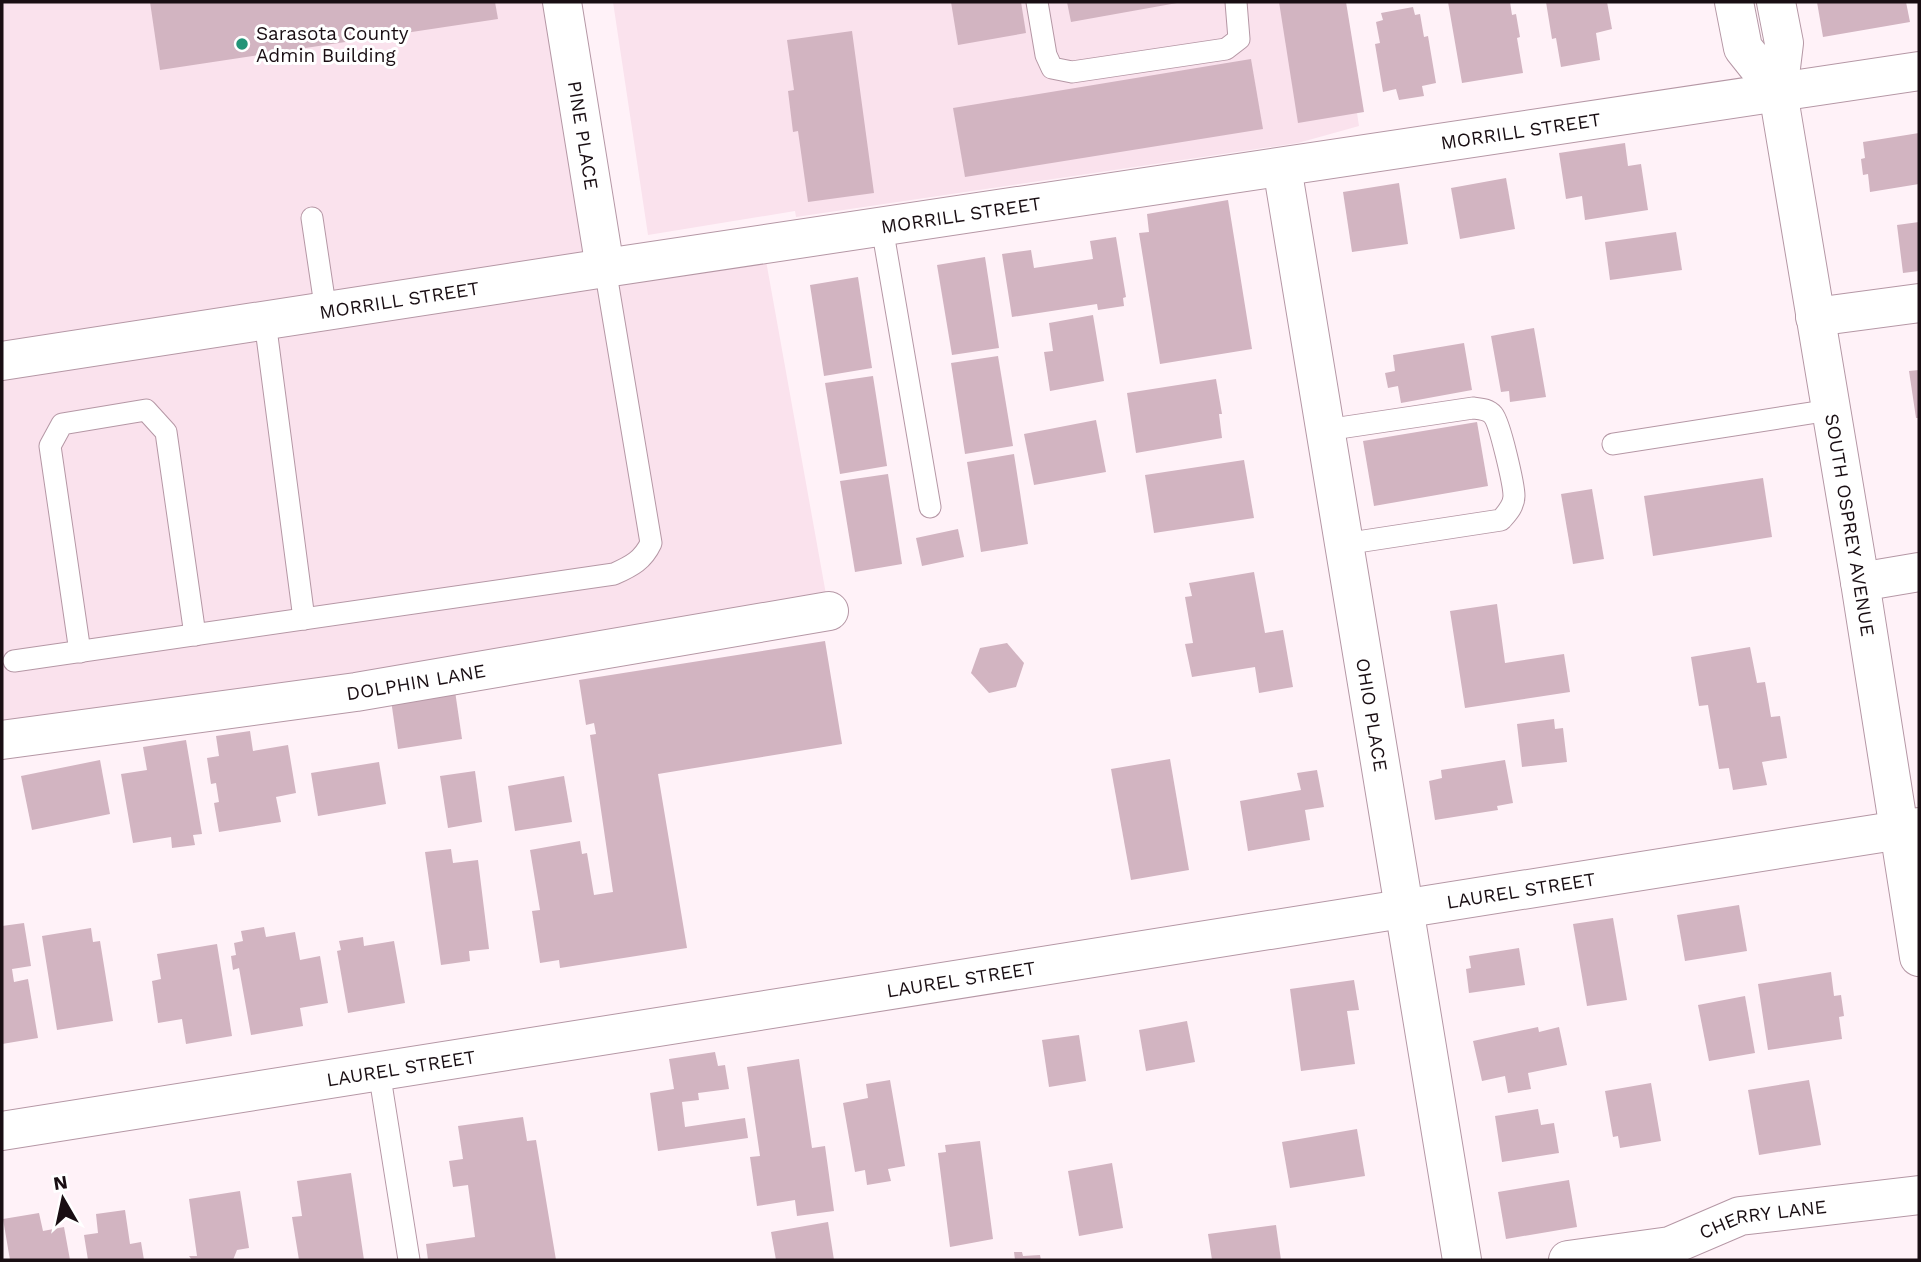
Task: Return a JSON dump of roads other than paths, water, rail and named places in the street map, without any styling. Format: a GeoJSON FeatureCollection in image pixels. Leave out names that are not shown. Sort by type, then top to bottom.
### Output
{"type":"FeatureCollection","features":[{"type":"Feature","properties":{"kind":"street","name":"PINE PLACE"},"geometry":{"type":"LineString","coordinates":[[562,2],[605,268]]}},
{"type":"Feature","properties":{"kind":"street","name":"SOUTH OSPREY AVENUE"},"geometry":{"type":"LineString","coordinates":[[1734,2],[1743,48],[1778,92]]}},
{"type":"Feature","properties":{"kind":"street","name":"SOUTH OSPREY AVENUE"},"geometry":{"type":"LineString","coordinates":[[1776,2],[1784,43],[1778,92],[1860,582],[1909,829],[1919,957]]}},
{"type":"Feature","properties":{"kind":"street","name":"MORRILL STREET"},"geometry":{"type":"LineString","coordinates":[[2,361],[1919,71]]}},
{"type":"Feature","properties":{"kind":"street","name":"OHIO PLACE"},"geometry":{"type":"LineString","coordinates":[[1282,167],[1462,1260]]}},
{"type":"Feature","properties":{"kind":"street"},"geometry":{"type":"LineString","coordinates":[[1815,317],[1919,303]]}},
{"type":"Feature","properties":{"kind":"street"},"geometry":{"type":"LineString","coordinates":[[1860,582],[1919,572]]}},
{"type":"Feature","properties":{"kind":"street","name":"DOLPHIN LANE"},"geometry":{"type":"LineString","coordinates":[[2,740],[355,692],[829,611]]}},
{"type":"Feature","properties":{"kind":"street","name":"LAUREL STREET"},"geometry":{"type":"LineString","coordinates":[[2,1131],[1909,829]]}},
{"type":"Feature","properties":{"kind":"street","name":"CHERRY LANE"},"geometry":{"type":"LineString","coordinates":[[1568,1260],[1670,1246],[1740,1216],[1919,1195]]}},
{"type":"Feature","properties":{"kind":"lane"},"geometry":{"type":"LineString","coordinates":[[1037,2],[1046,55],[1052,68],[1072,72],[1226,49],[1239,39],[1236,2]]}},
{"type":"Feature","properties":{"kind":"lane"},"geometry":{"type":"LineString","coordinates":[[312,218],[326,312]]}},
{"type":"Feature","properties":{"kind":"lane"},"geometry":{"type":"LineString","coordinates":[[882,227],[930,508]]}},
{"type":"Feature","properties":{"kind":"lane"},"geometry":{"type":"LineString","coordinates":[[14,661],[614,574],[632,566],[645,556],[651,543],[605,268]]}},
{"type":"Feature","properties":{"kind":"lane"},"geometry":{"type":"LineString","coordinates":[[265,321],[304,619]]}},
{"type":"Feature","properties":{"kind":"lane"},"geometry":{"type":"LineString","coordinates":[[1326,430],[1473,408],[1486,409],[1494,416],[1506,453],[1514,497],[1510,509],[1501,520],[1344,544]]}},
{"type":"Feature","properties":{"kind":"lane"},"geometry":{"type":"LineString","coordinates":[[80,652],[50,446],[62,424],[146,410],[166,432],[195,635]]}},
{"type":"Feature","properties":{"kind":"lane"},"geometry":{"type":"LineString","coordinates":[[1613,444],[1830,411]]}},
{"type":"Feature","properties":{"kind":"lane"},"geometry":{"type":"LineString","coordinates":[[379,1070],[409,1260]]}},
{"type":"Feature","properties":{"kind":"place","name":"Sarasota County Admin Building"},"geometry":{"type":"Point","coordinates":[242,44]}}]}
